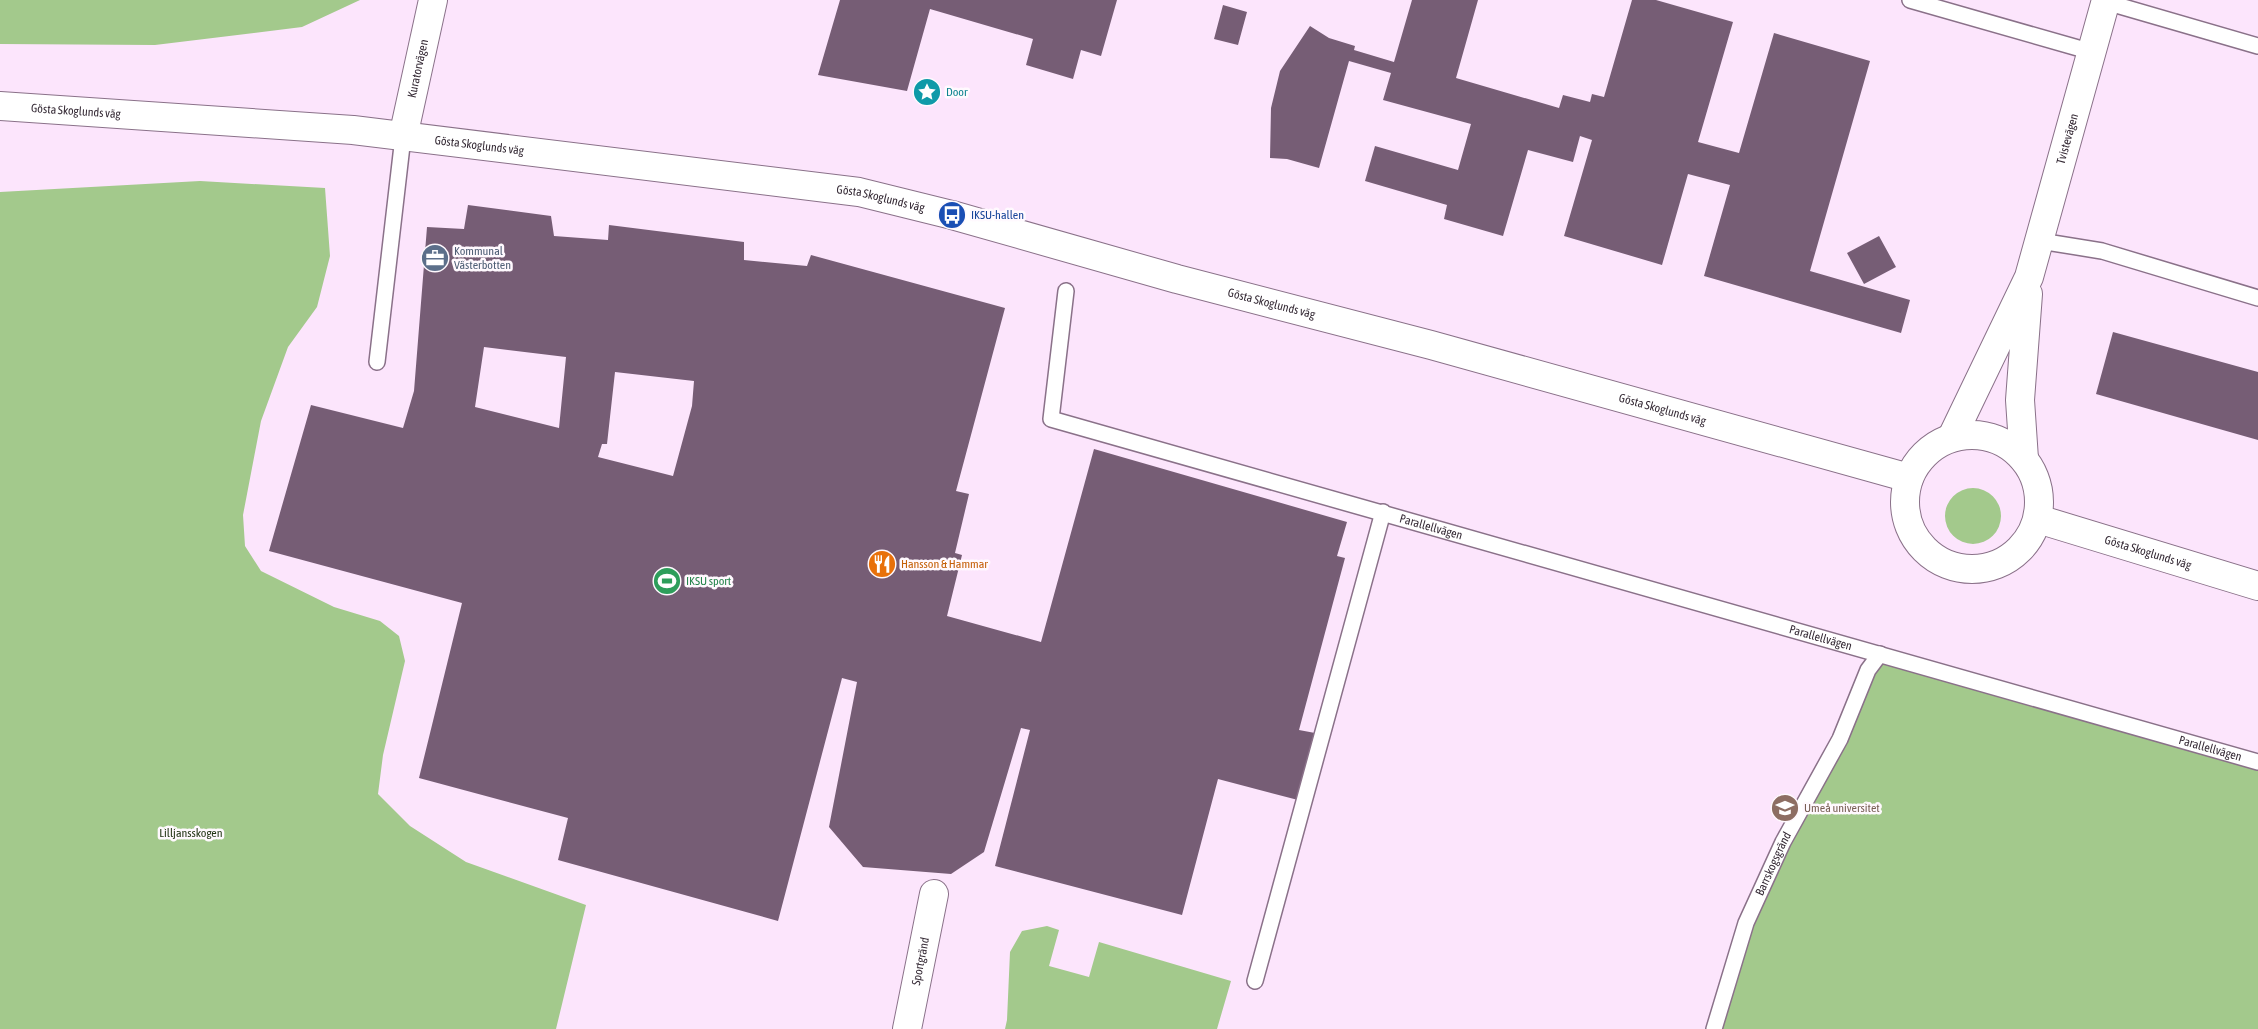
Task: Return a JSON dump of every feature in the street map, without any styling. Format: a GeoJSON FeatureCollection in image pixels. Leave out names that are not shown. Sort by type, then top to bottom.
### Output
{"type":"FeatureCollection","features":[{"type":"Feature","properties":{"kind":"street","name":"Kuratorvägen"},"geometry":{"type":"LineString","coordinates":[[404,137],[433,0]]}},
{"type":"Feature","properties":{"kind":"street","name":"Tvistevägen"},"geometry":{"type":"LineString","coordinates":[[1952,437],[2029,278],[2106,1]]}},
{"type":"Feature","properties":{"kind":"street","name":"Gösta Skoglunds väg"},"geometry":{"type":"LineString","coordinates":[[0,106],[353,130],[859,192],[1177,279],[1431,345],[1909,478]]}},
{"type":"Feature","properties":{"kind":"street","name":"Tvistevägen"},"geometry":{"type":"LineString","coordinates":[[2024,460],[2020,400],[2029,278]]}},
{"type":"Feature","properties":{"kind":"street"},"geometry":{"type":"LineString","coordinates":[[1952,437],[1987,438],[2009,446],[2034,473],[2040,501],[2038,519],[2034,531],[2025,544],[2008,559],[1992,566],[1966,568],[1943,562],[1919,543],[1907,519],[1905,498],[1909,478],[1916,464],[1928,450],[1952,437]]}},
{"type":"Feature","properties":{"kind":"street","name":"Gösta Skoglunds väg"},"geometry":{"type":"LineString","coordinates":[[2038,519],[2258,586]]}},
{"type":"Feature","properties":{"kind":"street","name":"Sportgränd"},"geometry":{"type":"LineString","coordinates":[[908,1029],[934,894]]}},
{"type":"Feature","properties":{"kind":"lane"},"geometry":{"type":"LineString","coordinates":[[1910,0],[2092,52]]}},
{"type":"Feature","properties":{"kind":"lane"},"geometry":{"type":"LineString","coordinates":[[2106,1],[2258,46]]}},
{"type":"Feature","properties":{"kind":"lane"},"geometry":{"type":"LineString","coordinates":[[377,362],[404,137]]}},
{"type":"Feature","properties":{"kind":"lane"},"geometry":{"type":"LineString","coordinates":[[2040,241],[2102,251],[2258,298]]}},
{"type":"Feature","properties":{"kind":"lane","name":"Parallellvägen"},"geometry":{"type":"LineString","coordinates":[[1066,291],[1051,419],[2258,762]]}},
{"type":"Feature","properties":{"kind":"lane"},"geometry":{"type":"LineString","coordinates":[[1255,981],[1383,512]]}},
{"type":"Feature","properties":{"kind":"lane","name":"Barrskogsgränd"},"geometry":{"type":"LineString","coordinates":[[1714,1029],[1750,914],[1783,842],[1840,740],[1868,670],[1880,654]]}},
{"type":"Feature","properties":{"kind":"green space"},"geometry":{"type":"Polygon","coordinates":[[[0,0],[360,0],[302,27],[155,45],[0,44],[0,0]]]}},
{"type":"Feature","properties":{"kind":"green space","name":"Lilljansskogen"},"geometry":{"type":"Polygon","coordinates":[[[200,181],[325,188],[330,256],[317,307],[288,347],[261,421],[243,515],[245,546],[261,571],[334,607],[380,621],[399,636],[405,661],[383,755],[378,794],[410,826],[466,862],[586,905],[556,1029],[0,1029],[0,192],[200,181]]]}},
{"type":"Feature","properties":{"kind":"green space"},"geometry":{"type":"Polygon","coordinates":[[[1973,488],[1984,490],[1993,496],[1999,505],[2001,516],[1999,527],[1993,536],[1984,542],[1973,544],[1962,542],[1953,536],[1947,527],[1945,516],[1947,505],[1953,496],[1962,490],[1973,488]]]}},
{"type":"Feature","properties":{"kind":"green space"},"geometry":{"type":"Polygon","coordinates":[[[1880,654],[2258,762],[2258,1029],[1714,1029],[1746,923],[1880,654]]]}},
{"type":"Feature","properties":{"kind":"green space"},"geometry":{"type":"Polygon","coordinates":[[[1047,926],[1059,930],[1049,966],[1089,977],[1099,942],[1231,981],[1217,1029],[1005,1029],[1010,952],[1022,931],[1047,926]]]}},
{"type":"Feature","properties":{"kind":"building"},"geometry":{"type":"Polygon","coordinates":[[[840,0],[1117,0],[1101,56],[1081,50],[1073,79],[1026,65],[1033,39],[930,9],[907,91],[818,75],[840,0]]]}},
{"type":"Feature","properties":{"kind":"building"},"geometry":{"type":"Polygon","coordinates":[[[1412,0],[1478,0],[1456,78],[1559,108],[1563,95],[1590,102],[1592,94],[1604,97],[1632,0],[1656,0],[1733,22],[1698,142],[1739,153],[1774,33],[1870,61],[1810,271],[1910,300],[1901,333],[1704,276],[1730,185],[1688,174],[1662,265],[1564,236],[1592,140],[1580,136],[1573,162],[1528,150],[1503,236],[1444,219],[1447,205],[1365,181],[1375,146],[1458,170],[1471,124],[1383,100],[1391,73],[1349,61],[1319,168],[1287,159],[1270,158],[1271,108],[1280,71],[1310,26],[1329,38],[1355,46],[1354,50],[1394,62],[1412,0]]]}},
{"type":"Feature","properties":{"kind":"building"},"geometry":{"type":"Polygon","coordinates":[[[1223,5],[1247,12],[1238,45],[1214,39],[1223,5]]]}},
{"type":"Feature","properties":{"kind":"building","name":"IKSU sport"},"geometry":{"type":"Polygon","coordinates":[[[468,205],[551,216],[554,236],[608,240],[609,225],[744,242],[744,260],[807,266],[811,255],[1005,308],[956,491],[969,494],[955,553],[962,555],[947,616],[1041,642],[1094,449],[1347,522],[1337,556],[1345,558],[1299,730],[1315,733],[1298,800],[1218,779],[1182,915],[995,866],[1030,730],[1021,728],[984,852],[951,874],[863,867],[829,827],[857,682],[842,678],[778,921],[558,860],[568,818],[419,778],[462,603],[269,551],[311,405],[403,428],[414,391],[427,227],[464,229],[468,205]],[[484,347],[475,407],[559,428],[566,357],[484,347]],[[615,372],[607,444],[602,444],[598,457],[673,476],[692,406],[694,381],[615,372]]]}},
{"type":"Feature","properties":{"kind":"building"},"geometry":{"type":"Polygon","coordinates":[[[1879,236],[1896,267],[1864,284],[1847,253],[1879,236]]]}},
{"type":"Feature","properties":{"kind":"building"},"geometry":{"type":"Polygon","coordinates":[[[2113,332],[2258,372],[2258,440],[2096,394],[2113,332]]]}},
{"type":"Feature","properties":{"kind":"place","name":"Door"},"geometry":{"type":"Point","coordinates":[927,92]}},
{"type":"Feature","properties":{"kind":"place","name":"IKSU-hallen"},"geometry":{"type":"Point","coordinates":[952,215]}},
{"type":"Feature","properties":{"kind":"place","name":"Kommunal Västerbotten"},"geometry":{"type":"Point","coordinates":[435,258]}},
{"type":"Feature","properties":{"kind":"place","name":"Hansson & Hammar"},"geometry":{"type":"Point","coordinates":[882,564]}},
{"type":"Feature","properties":{"kind":"place","name":"IKSU sport"},"geometry":{"type":"Point","coordinates":[667,581]}},
{"type":"Feature","properties":{"kind":"place","name":"Umeå universitet"},"geometry":{"type":"Point","coordinates":[1785,808]}}]}
